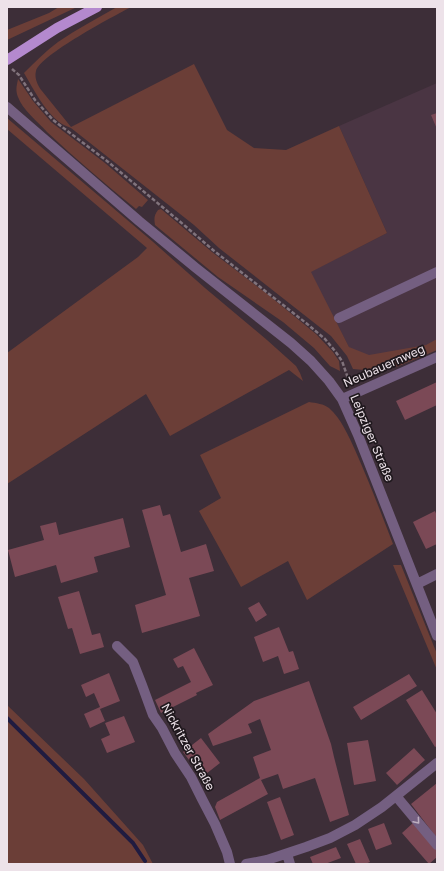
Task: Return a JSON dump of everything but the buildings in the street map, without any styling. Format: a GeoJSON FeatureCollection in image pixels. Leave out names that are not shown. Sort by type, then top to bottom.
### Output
{"type":"FeatureCollection","features":[{"type":"Feature","properties":{"kind":"main road"},"geometry":{"type":"LineString","coordinates":[[7,60],[57,28],[97,7]]}},
{"type":"Feature","properties":{"kind":"street","name":"Leipziger Straße"},"geometry":{"type":"LineString","coordinates":[[7,106],[139,221],[291,343],[311,361],[329,381],[342,399],[358,435],[437,636]]}},
{"type":"Feature","properties":{"kind":"street"},"geometry":{"type":"LineString","coordinates":[[339,318],[437,272]]}},
{"type":"Feature","properties":{"kind":"street","name":"Neubauernweg"},"geometry":{"type":"LineString","coordinates":[[342,399],[437,358]]}},
{"type":"Feature","properties":{"kind":"street"},"geometry":{"type":"LineString","coordinates":[[417,584],[437,574]]}},
{"type":"Feature","properties":{"kind":"street","name":"Nickritzer Straße"},"geometry":{"type":"LineString","coordinates":[[117,646],[133,662],[153,715],[190,777],[215,824],[227,852],[230,864]]}},
{"type":"Feature","properties":{"kind":"street"},"geometry":{"type":"LineString","coordinates":[[246,864],[287,854],[330,838],[355,825],[382,808],[437,763]]}},
{"type":"Feature","properties":{"kind":"street"},"geometry":{"type":"LineString","coordinates":[[396,796],[437,845]]}},
{"type":"Feature","properties":{"kind":"street"},"geometry":{"type":"LineString","coordinates":[[287,854],[290,864]]}},
{"type":"Feature","properties":{"kind":"path"},"geometry":{"type":"LineString","coordinates":[[7,65],[19,75],[35,100],[53,120],[107,161],[213,250],[325,339],[342,361],[354,394]]}},
{"type":"Feature","properties":{"kind":"shaded area"},"geometry":{"type":"Polygon","coordinates":[[[59,7],[77,7],[7,40],[7,30],[49,13],[59,7]]]}},
{"type":"Feature","properties":{"kind":"shaded area"},"geometry":{"type":"Polygon","coordinates":[[[117,7],[131,7],[63,46],[41,64],[36,71],[36,79],[39,87],[71,127],[194,64],[227,130],[254,148],[286,150],[339,126],[387,233],[311,272],[349,347],[369,355],[426,345],[437,339],[437,350],[399,366],[375,371],[353,369],[347,356],[331,336],[219,248],[194,225],[71,128],[60,123],[49,112],[24,73],[58,42],[117,7]]]}},
{"type":"Feature","properties":{"kind":"shaded area"},"geometry":{"type":"Polygon","coordinates":[[[18,79],[33,101],[51,122],[105,163],[148,200],[142,207],[139,206],[136,209],[124,200],[35,120],[20,102],[16,90],[18,79]]]}},
{"type":"Feature","properties":{"kind":"shaded area"},"geometry":{"type":"Polygon","coordinates":[[[437,83],[437,350],[399,366],[375,371],[349,347],[310,272],[387,233],[339,126],[437,83]]]}},
{"type":"Feature","properties":{"kind":"shaded area"},"geometry":{"type":"Polygon","coordinates":[[[7,118],[267,340],[296,366],[303,381],[289,370],[170,436],[146,394],[7,484],[7,353],[138,257],[147,248],[7,129],[7,118]]]}},
{"type":"Feature","properties":{"kind":"shaded area"},"geometry":{"type":"Polygon","coordinates":[[[161,209],[212,252],[266,293],[316,334],[333,352],[339,361],[340,371],[330,366],[314,348],[283,322],[218,277],[155,225],[155,215],[158,210],[161,209]]]}},
{"type":"Feature","properties":{"kind":"shaded area"},"geometry":{"type":"Polygon","coordinates":[[[309,402],[329,408],[344,428],[365,473],[393,544],[307,600],[288,561],[241,587],[199,511],[221,498],[200,455],[309,402]]]}},
{"type":"Feature","properties":{"kind":"shaded area"},"geometry":{"type":"Polygon","coordinates":[[[393,565],[401,565],[437,654],[437,670],[393,565]]]}},
{"type":"Feature","properties":{"kind":"shaded area"},"geometry":{"type":"Polygon","coordinates":[[[7,705],[84,779],[143,845],[153,864],[7,864],[7,705]]]}},
{"type":"Feature","properties":{"kind":"waterway"},"geometry":{"type":"LineString","coordinates":[[7,718],[133,843],[145,861]]}}]}
